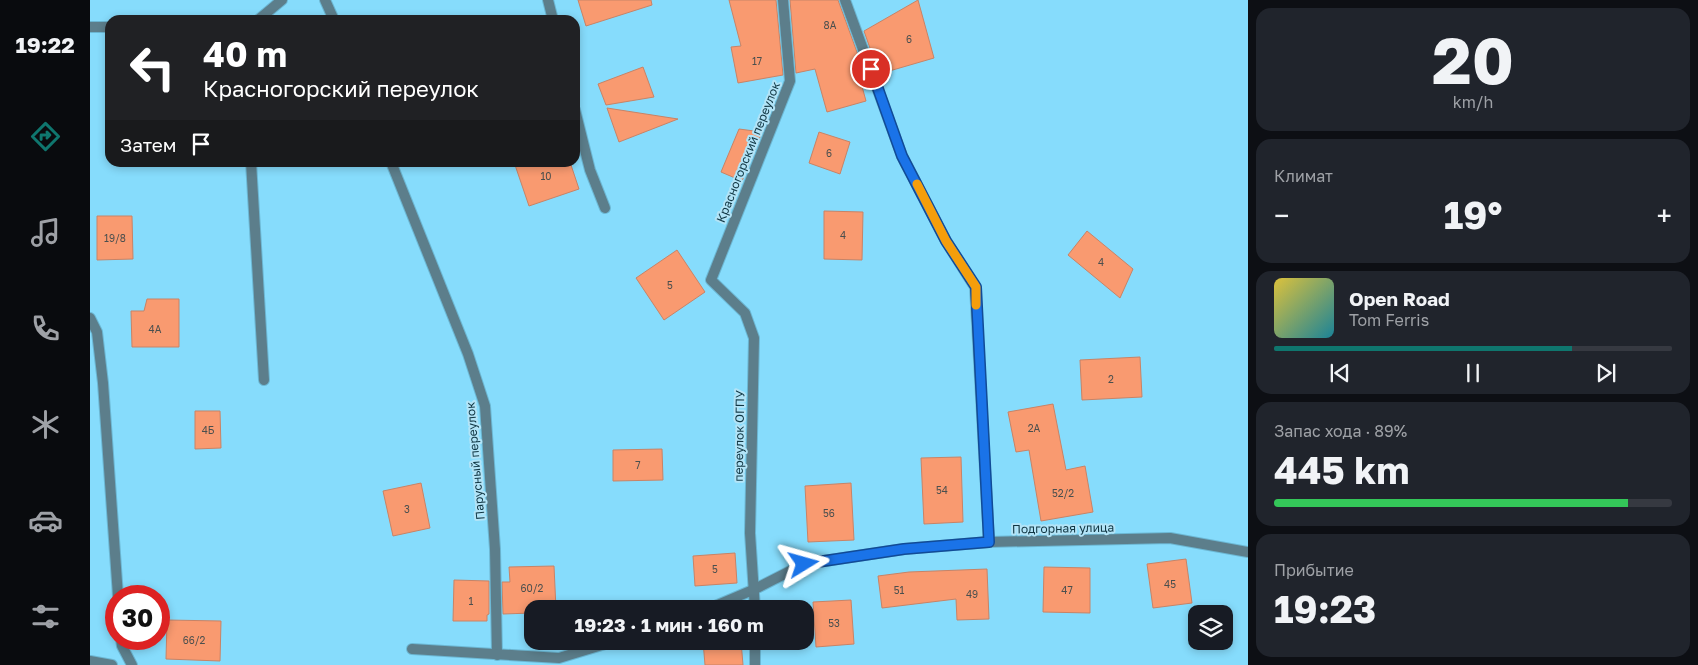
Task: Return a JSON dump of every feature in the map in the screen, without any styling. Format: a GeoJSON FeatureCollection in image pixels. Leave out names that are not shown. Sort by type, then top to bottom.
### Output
{"type":"FeatureCollection","features":[{"type":"Feature","properties":{"kind":"street"},"geometry":{"type":"LineString","coordinates":[[264,15],[282,0]]}},
{"type":"Feature","properties":{"kind":"street"},"geometry":{"type":"LineString","coordinates":[[325,0],[332,15]]}},
{"type":"Feature","properties":{"kind":"street"},"geometry":{"type":"LineString","coordinates":[[548,0],[552,15]]}},
{"type":"Feature","properties":{"kind":"street","name":"Красногорский переулок"},"geometry":{"type":"LineString","coordinates":[[711,280],[790,81],[783,0]]}},
{"type":"Feature","properties":{"kind":"street"},"geometry":{"type":"LineString","coordinates":[[846,0],[902,156],[946,241],[976,287],[989,542]]}},
{"type":"Feature","properties":{"kind":"street"},"geometry":{"type":"LineString","coordinates":[[90,27],[105,27]]}},
{"type":"Feature","properties":{"kind":"street"},"geometry":{"type":"LineString","coordinates":[[580,130],[590,170],[605,208]]}},
{"type":"Feature","properties":{"kind":"street"},"geometry":{"type":"LineString","coordinates":[[251,167],[264,380]]}},
{"type":"Feature","properties":{"kind":"street","name":"Парусный переулок"},"geometry":{"type":"LineString","coordinates":[[393,167],[468,354],[485,406],[495,549],[497,655]]}},
{"type":"Feature","properties":{"kind":"street","name":"переулок ОГПУ"},"geometry":{"type":"LineString","coordinates":[[711,280],[746,313],[754,338],[750,534],[755,600]]}},
{"type":"Feature","properties":{"kind":"street"},"geometry":{"type":"LineString","coordinates":[[90,318],[97,332],[103,383],[117,585]]}},
{"type":"Feature","properties":{"kind":"street","name":"Подгорная улица"},"geometry":{"type":"LineString","coordinates":[[729,600],[804,564],[904,549],[989,542],[1170,538],[1248,552]]}},
{"type":"Feature","properties":{"kind":"street"},"geometry":{"type":"LineString","coordinates":[[412,648],[559,658],[585,650]]}},
{"type":"Feature","properties":{"kind":"street"},"geometry":{"type":"LineString","coordinates":[[124,650],[132,665]]}},
{"type":"Feature","properties":{"kind":"street"},"geometry":{"type":"LineString","coordinates":[[755,650],[756,665]]}},
{"type":"Feature","properties":{"kind":"street"},"geometry":{"type":"LineString","coordinates":[[90,661],[112,665]]}},
{"type":"Feature","properties":{"kind":"building"},"geometry":{"type":"Polygon","coordinates":[[[578,0],[651,0],[652,5],[586,26],[578,0]]]}},
{"type":"Feature","properties":{"kind":"building"},"geometry":{"type":"Polygon","coordinates":[[[729,0],[776,0],[783,75],[738,83],[731,47],[741,46],[729,0]]]}},
{"type":"Feature","properties":{"kind":"building"},"geometry":{"type":"Polygon","coordinates":[[[790,0],[838,0],[866,77],[860,79],[866,101],[827,112],[815,69],[796,73],[790,0]]]}},
{"type":"Feature","properties":{"kind":"building"},"geometry":{"type":"Polygon","coordinates":[[[918,0],[934,58],[879,74],[864,31],[918,0]]]}},
{"type":"Feature","properties":{"kind":"building"},"geometry":{"type":"Polygon","coordinates":[[[643,67],[654,97],[606,105],[598,84],[643,67]]]}},
{"type":"Feature","properties":{"kind":"building"},"geometry":{"type":"Polygon","coordinates":[[[607,108],[678,119],[619,142],[607,108]]]}},
{"type":"Feature","properties":{"kind":"building"},"geometry":{"type":"Polygon","coordinates":[[[739,129],[762,132],[742,181],[721,172],[739,129]]]}},
{"type":"Feature","properties":{"kind":"building"},"geometry":{"type":"Polygon","coordinates":[[[819,132],[850,142],[840,174],[809,163],[819,132]]]}},
{"type":"Feature","properties":{"kind":"building"},"geometry":{"type":"Polygon","coordinates":[[[516,167],[572,167],[579,189],[529,206],[516,167]]]}},
{"type":"Feature","properties":{"kind":"building"},"geometry":{"type":"Polygon","coordinates":[[[824,211],[863,212],[862,260],[824,259],[824,211]]]}},
{"type":"Feature","properties":{"kind":"building"},"geometry":{"type":"Polygon","coordinates":[[[97,216],[132,216],[133,259],[97,260],[97,216]]]}},
{"type":"Feature","properties":{"kind":"building"},"geometry":{"type":"Polygon","coordinates":[[[1087,231],[1133,269],[1120,298],[1068,255],[1087,231]]]}},
{"type":"Feature","properties":{"kind":"building"},"geometry":{"type":"Polygon","coordinates":[[[677,250],[705,292],[664,320],[636,278],[677,250]]]}},
{"type":"Feature","properties":{"kind":"building"},"geometry":{"type":"Polygon","coordinates":[[[147,299],[179,299],[179,347],[132,347],[131,311],[144,311],[147,299]]]}},
{"type":"Feature","properties":{"kind":"building"},"geometry":{"type":"Polygon","coordinates":[[[1140,357],[1142,397],[1082,400],[1080,360],[1140,357]]]}},
{"type":"Feature","properties":{"kind":"building"},"geometry":{"type":"Polygon","coordinates":[[[1053,404],[1066,470],[1085,466],[1093,512],[1041,521],[1029,450],[1016,452],[1008,412],[1053,404]]]}},
{"type":"Feature","properties":{"kind":"building"},"geometry":{"type":"Polygon","coordinates":[[[195,411],[220,411],[221,448],[195,449],[195,411]]]}},
{"type":"Feature","properties":{"kind":"building"},"geometry":{"type":"Polygon","coordinates":[[[662,449],[663,480],[613,481],[613,450],[662,449]]]}},
{"type":"Feature","properties":{"kind":"building"},"geometry":{"type":"Polygon","coordinates":[[[961,457],[963,522],[924,524],[921,458],[961,457]]]}},
{"type":"Feature","properties":{"kind":"building"},"geometry":{"type":"Polygon","coordinates":[[[421,483],[430,528],[393,536],[383,491],[421,483]]]}},
{"type":"Feature","properties":{"kind":"building"},"geometry":{"type":"Polygon","coordinates":[[[851,483],[854,540],[808,542],[805,486],[851,483]]]}},
{"type":"Feature","properties":{"kind":"building"},"geometry":{"type":"Polygon","coordinates":[[[735,553],[737,583],[695,586],[693,556],[735,553]]]}},
{"type":"Feature","properties":{"kind":"building"},"geometry":{"type":"Polygon","coordinates":[[[1186,559],[1192,603],[1153,608],[1147,564],[1186,559]]]}},
{"type":"Feature","properties":{"kind":"building"},"geometry":{"type":"Polygon","coordinates":[[[554,566],[556,600],[524,600],[524,613],[503,614],[502,582],[510,582],[509,567],[554,566]]]}},
{"type":"Feature","properties":{"kind":"building"},"geometry":{"type":"Polygon","coordinates":[[[1044,567],[1090,568],[1090,613],[1043,612],[1044,567]]]}},
{"type":"Feature","properties":{"kind":"building"},"geometry":{"type":"Polygon","coordinates":[[[987,569],[989,619],[957,620],[956,599],[882,608],[878,576],[909,572],[987,569]]]}},
{"type":"Feature","properties":{"kind":"building"},"geometry":{"type":"Polygon","coordinates":[[[454,580],[489,581],[489,614],[487,615],[487,621],[453,621],[454,580]]]}},
{"type":"Feature","properties":{"kind":"building"},"geometry":{"type":"Polygon","coordinates":[[[851,600],[854,644],[816,647],[814,602],[851,600]]]}},
{"type":"Feature","properties":{"kind":"building"},"geometry":{"type":"Polygon","coordinates":[[[170,620],[221,621],[220,661],[166,659],[166,650],[170,650],[170,620]]]}},
{"type":"Feature","properties":{"kind":"building"},"geometry":{"type":"Polygon","coordinates":[[[704,650],[742,650],[743,665],[705,665],[704,650]]]}},
{"type":"Feature","properties":{"kind":"slow traffic"},"geometry":{"type":"LineString","coordinates":[[917,184],[946,241],[976,287],[976,305]]}},
{"type":"Feature","properties":{"kind":"route"},"geometry":{"type":"LineString","coordinates":[[804,564],[904,549],[989,542],[976,287],[946,241],[902,156],[871,69]]}}]}
